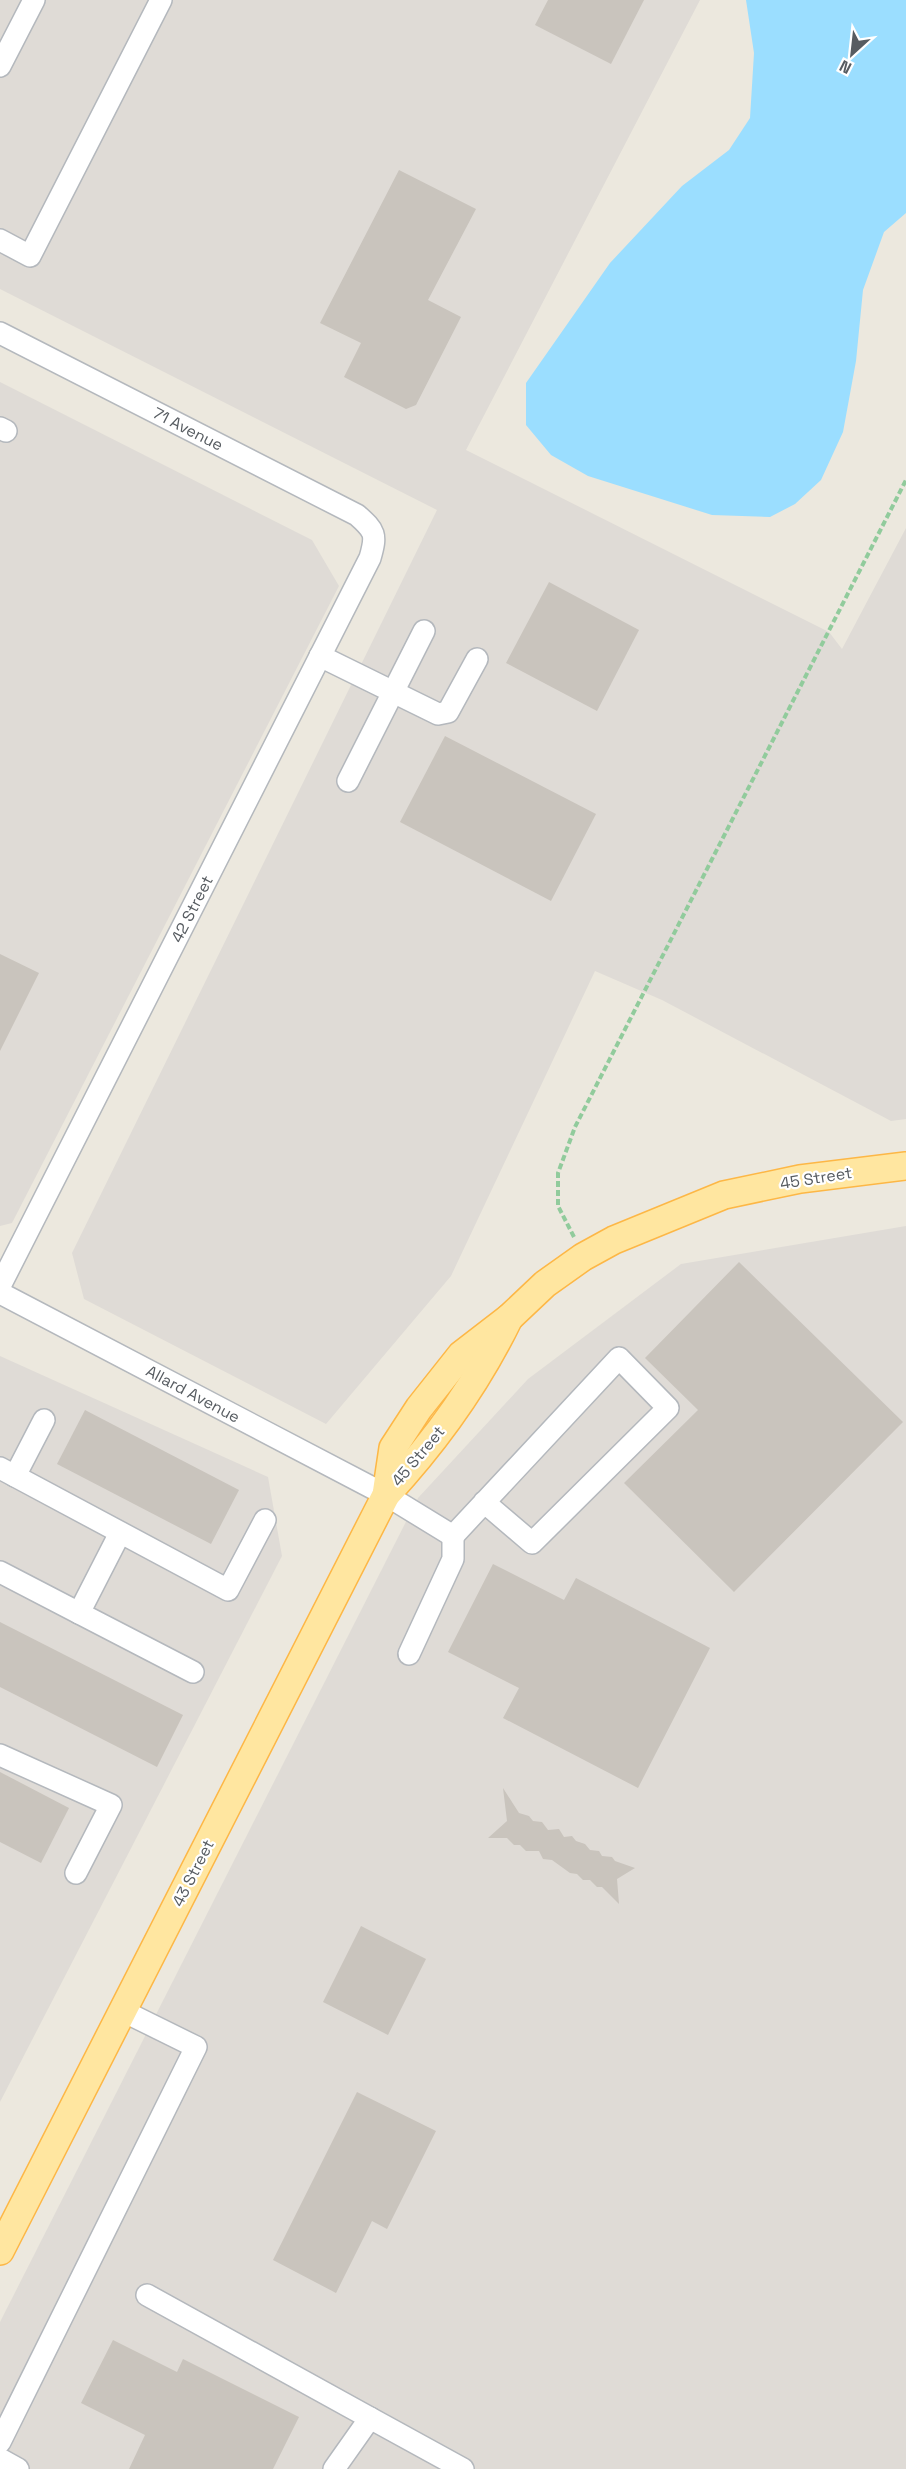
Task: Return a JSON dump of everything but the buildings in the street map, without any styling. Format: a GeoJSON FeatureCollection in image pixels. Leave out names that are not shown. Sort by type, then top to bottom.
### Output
{"type":"FeatureCollection","features":[{"type":"Feature","properties":{"kind":"main road","name":"45 Street"},"geometry":{"type":"LineString","coordinates":[[386,1495],[393,1448],[419,1408],[460,1355],[509,1318],[545,1284],[584,1257],[624,1236],[724,1195],[800,1179],[906,1166]]}},
{"type":"Feature","properties":{"kind":"main road","name":"43 Street"},"geometry":{"type":"LineString","coordinates":[[0,2250],[386,1495]]}},
{"type":"Feature","properties":{"kind":"street"},"geometry":{"type":"LineString","coordinates":[[0,66],[34,0]]}},
{"type":"Feature","properties":{"kind":"street"},"geometry":{"type":"LineString","coordinates":[[0,240],[30,256],[161,0]]}},
{"type":"Feature","properties":{"kind":"street","name":"71 Avenue"},"geometry":{"type":"LineString","coordinates":[[0,333],[357,515],[373,530]]}},
{"type":"Feature","properties":{"kind":"street","name":"42 Street"},"geometry":{"type":"LineString","coordinates":[[0,1286],[370,558],[375,542],[373,530]]}},
{"type":"Feature","properties":{"kind":"street"},"geometry":{"type":"LineString","coordinates":[[348,781],[424,631]]}},
{"type":"Feature","properties":{"kind":"street"},"geometry":{"type":"LineString","coordinates":[[320,656],[438,714],[448,712],[477,658]]}},
{"type":"Feature","properties":{"kind":"street","name":"Allard Avenue"},"geometry":{"type":"LineString","coordinates":[[0,1293],[386,1495],[453,1536]]}},
{"type":"Feature","properties":{"kind":"street"},"geometry":{"type":"LineString","coordinates":[[409,1654],[453,1559],[453,1536],[484,1502],[619,1358],[668,1408],[532,1543],[484,1502]]}},
{"type":"Feature","properties":{"kind":"street"},"geometry":{"type":"LineString","coordinates":[[44,1420],[7,1472],[228,1590],[265,1520]]}},
{"type":"Feature","properties":{"kind":"street"},"geometry":{"type":"LineString","coordinates":[[79,1613],[120,1533]]}},
{"type":"Feature","properties":{"kind":"street"},"geometry":{"type":"LineString","coordinates":[[0,1572],[193,1672]]}},
{"type":"Feature","properties":{"kind":"street"},"geometry":{"type":"LineString","coordinates":[[0,1755],[111,1805],[76,1873]]}},
{"type":"Feature","properties":{"kind":"street"},"geometry":{"type":"LineString","coordinates":[[0,2442],[196,2047],[123,2011]]}},
{"type":"Feature","properties":{"kind":"street"},"geometry":{"type":"LineString","coordinates":[[147,2295],[463,2469]]}},
{"type":"Feature","properties":{"kind":"street"},"geometry":{"type":"LineString","coordinates":[[334,2469],[370,2418]]}},
{"type":"Feature","properties":{"kind":"street"},"geometry":{"type":"LineString","coordinates":[[0,2460],[18,2469]]}},
{"type":"Feature","properties":{"kind":"path"},"geometry":{"type":"LineString","coordinates":[[584,1257],[558,1206],[558,1173],[575,1127],[906,480]]}},
{"type":"Feature","properties":{"kind":"shaded area"},"geometry":{"type":"Polygon","coordinates":[[[0,0],[700,0],[466,450],[829,632],[842,649],[906,528],[906,1119],[891,1121],[662,1000],[595,971],[451,1276],[326,1424],[84,1299],[72,1253],[437,510],[0,289],[0,0]]]}},
{"type":"Feature","properties":{"kind":"shaded area"},"geometry":{"type":"Polygon","coordinates":[[[0,382],[312,540],[339,586],[12,1223],[0,1226],[0,382]]]}},
{"type":"Feature","properties":{"kind":"shaded area"},"geometry":{"type":"Polygon","coordinates":[[[906,1226],[906,2469],[0,2469],[0,2322],[418,1498],[528,1379],[681,1264],[906,1226]]]}},
{"type":"Feature","properties":{"kind":"shaded area"},"geometry":{"type":"Polygon","coordinates":[[[0,1356],[268,1477],[282,1556],[0,2102],[0,1356]]]}},
{"type":"Feature","properties":{"kind":"water"},"geometry":{"type":"Polygon","coordinates":[[[746,0],[906,0],[906,213],[884,232],[863,290],[856,361],[843,432],[821,480],[795,504],[770,517],[712,515],[588,476],[551,455],[526,425],[526,383],[610,263],[682,186],[729,150],[750,118],[754,53],[746,0]]]}}]}
